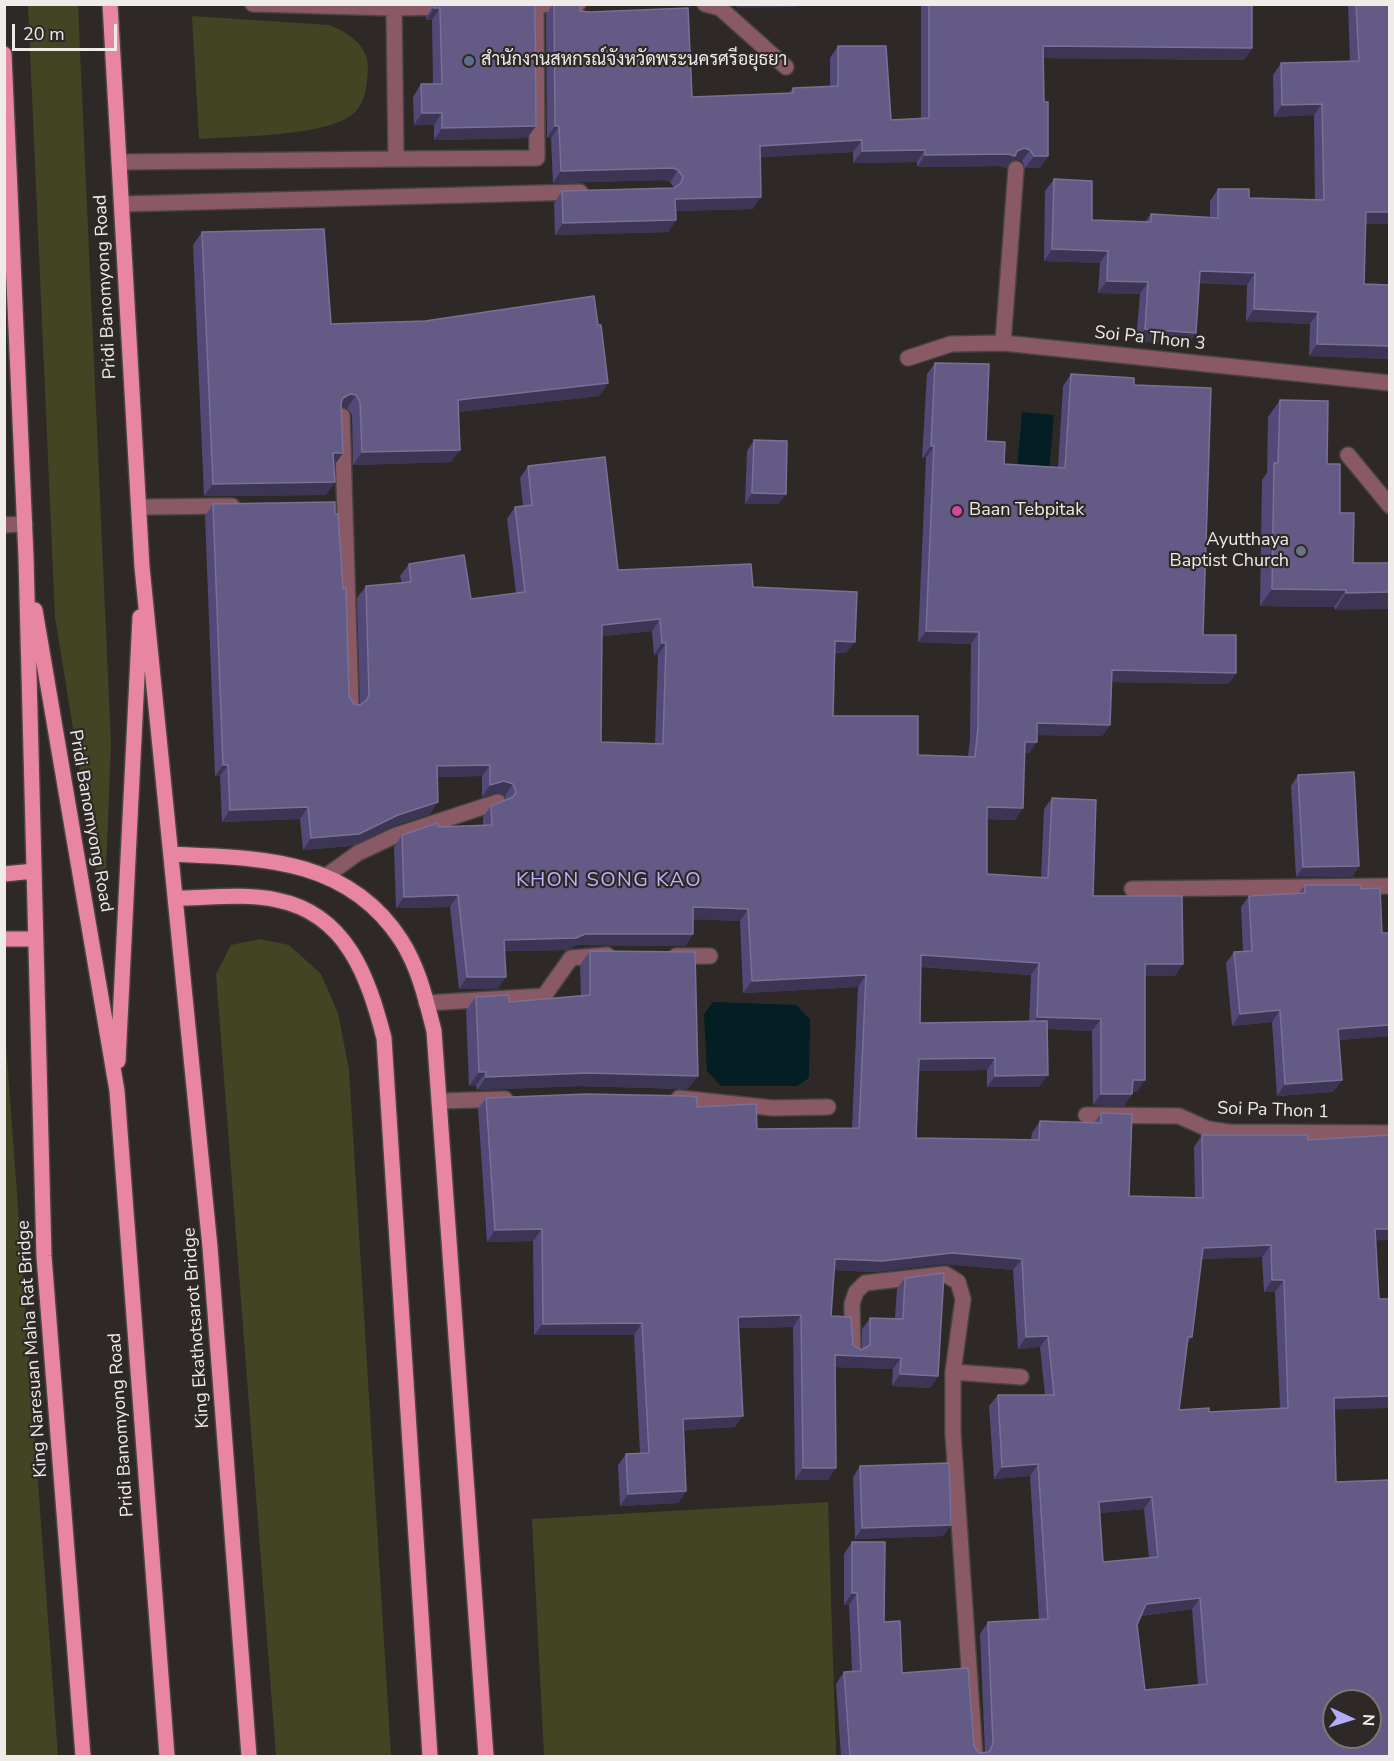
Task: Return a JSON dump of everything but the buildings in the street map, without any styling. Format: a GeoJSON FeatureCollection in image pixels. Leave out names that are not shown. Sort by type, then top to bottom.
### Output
{"type":"FeatureCollection","features":[{"type":"Feature","properties":{"kind":"main road","name":"Pridi Banomyong Road"},"geometry":{"type":"LineString","coordinates":[[110,4],[142,567],[175,898]]}},
{"type":"Feature","properties":{"kind":"main road","name":"Pridi Banomyong Road"},"geometry":{"type":"LineString","coordinates":[[4,54],[8,220],[25,524],[36,939]]}},
{"type":"Feature","properties":{"kind":"main road","name":"Pridi Banomyong Road"},"geometry":{"type":"LineString","coordinates":[[26,557],[117,1090],[167,1756]]}},
{"type":"Feature","properties":{"kind":"main road","name":"Pridi Banomyong Road"},"geometry":{"type":"LineString","coordinates":[[117,1090],[142,567]]}},
{"type":"Feature","properties":{"kind":"main road"},"geometry":{"type":"LineString","coordinates":[[171,854],[257,858],[303,867],[327,876],[356,892],[401,940],[420,981],[434,1031],[486,1756]]}},
{"type":"Feature","properties":{"kind":"main road"},"geometry":{"type":"LineString","coordinates":[[4,874],[34,871]]}},
{"type":"Feature","properties":{"kind":"main road"},"geometry":{"type":"LineString","coordinates":[[175,898],[254,897],[278,900],[303,908],[331,926],[350,949],[371,989],[384,1038],[430,1756]]}},
{"type":"Feature","properties":{"kind":"main road","name":"King Ekathotsarot Bridge"},"geometry":{"type":"LineString","coordinates":[[175,898],[210,1247],[249,1756]]}},
{"type":"Feature","properties":{"kind":"main road"},"geometry":{"type":"LineString","coordinates":[[4,939],[36,939]]}},
{"type":"Feature","properties":{"kind":"main road","name":"King Naresuan Maha Rat Bridge"},"geometry":{"type":"LineString","coordinates":[[36,939],[45,1256],[83,1756]]}},
{"type":"Feature","properties":{"kind":"street"},"geometry":{"type":"LineString","coordinates":[[253,4],[394,8],[465,6]]}},
{"type":"Feature","properties":{"kind":"street"},"geometry":{"type":"LineString","coordinates":[[512,5],[578,4]]}},
{"type":"Feature","properties":{"kind":"street"},"geometry":{"type":"LineString","coordinates":[[705,4],[720,8],[786,67]]}},
{"type":"Feature","properties":{"kind":"street"},"geometry":{"type":"LineString","coordinates":[[119,162],[537,158],[536,5]]}},
{"type":"Feature","properties":{"kind":"street"},"geometry":{"type":"LineString","coordinates":[[394,8],[396,159]]}},
{"type":"Feature","properties":{"kind":"street"},"geometry":{"type":"LineString","coordinates":[[1003,343],[1016,169]]}},
{"type":"Feature","properties":{"kind":"street"},"geometry":{"type":"LineString","coordinates":[[122,204],[594,192]]}},
{"type":"Feature","properties":{"kind":"street","name":"Soi Pa Thon 3"},"geometry":{"type":"LineString","coordinates":[[908,358],[951,344],[1003,343],[1389,383]]}},
{"type":"Feature","properties":{"kind":"street"},"geometry":{"type":"LineString","coordinates":[[342,416],[339,504],[351,706]]}},
{"type":"Feature","properties":{"kind":"street"},"geometry":{"type":"LineString","coordinates":[[1348,455],[1389,506]]}},
{"type":"Feature","properties":{"kind":"street"},"geometry":{"type":"LineString","coordinates":[[139,507],[253,505]]}},
{"type":"Feature","properties":{"kind":"street"},"geometry":{"type":"LineString","coordinates":[[4,525],[25,524]]}},
{"type":"Feature","properties":{"kind":"street"},"geometry":{"type":"LineString","coordinates":[[327,876],[358,853],[394,836],[498,802]]}},
{"type":"Feature","properties":{"kind":"street"},"geometry":{"type":"LineString","coordinates":[[1132,889],[1389,886]]}},
{"type":"Feature","properties":{"kind":"street"},"geometry":{"type":"LineString","coordinates":[[426,1003],[544,996],[571,958],[622,956]]}},
{"type":"Feature","properties":{"kind":"street"},"geometry":{"type":"LineString","coordinates":[[666,956],[710,956]]}},
{"type":"Feature","properties":{"kind":"street"},"geometry":{"type":"LineString","coordinates":[[439,1101],[519,1098]]}},
{"type":"Feature","properties":{"kind":"street"},"geometry":{"type":"LineString","coordinates":[[669,1098],[773,1108],[828,1107]]}},
{"type":"Feature","properties":{"kind":"street","name":"Soi Pa Thon 1"},"geometry":{"type":"LineString","coordinates":[[1086,1115],[1179,1116],[1208,1129],[1228,1132],[1389,1133]]}},
{"type":"Feature","properties":{"kind":"street"},"geometry":{"type":"LineString","coordinates":[[853,1352],[852,1304],[856,1293],[865,1283],[920,1275],[945,1274],[958,1282],[963,1299],[952,1372],[954,1434],[975,1756]]}},
{"type":"Feature","properties":{"kind":"street"},"geometry":{"type":"LineString","coordinates":[[952,1372],[1021,1377]]}},
{"type":"Feature","properties":{"kind":"green space"},"geometry":{"type":"Polygon","coordinates":[[[28,5],[78,5],[111,744],[105,895],[100,896],[55,617],[28,5]]]}},
{"type":"Feature","properties":{"kind":"green space"},"geometry":{"type":"Polygon","coordinates":[[[192,16],[329,25],[336,28],[356,41],[365,53],[368,75],[362,103],[355,112],[343,120],[305,131],[199,139],[192,16]]]}},
{"type":"Feature","properties":{"kind":"green space"},"geometry":{"type":"Polygon","coordinates":[[[260,939],[289,945],[321,974],[338,1013],[349,1070],[391,1756],[276,1756],[216,974],[231,945],[260,939]]]}},
{"type":"Feature","properties":{"kind":"green space"},"geometry":{"type":"Polygon","coordinates":[[[5,1030],[58,1756],[5,1756],[5,1030]]]}},
{"type":"Feature","properties":{"kind":"green space"},"geometry":{"type":"Polygon","coordinates":[[[828,1502],[836,1756],[544,1756],[532,1519],[828,1502]]]}},
{"type":"Feature","properties":{"kind":"water"},"geometry":{"type":"Polygon","coordinates":[[[1022,412],[1054,415],[1049,472],[1017,469],[1022,412]]]}},
{"type":"Feature","properties":{"kind":"water"},"geometry":{"type":"Polygon","coordinates":[[[713,1002],[796,1005],[810,1019],[809,1078],[797,1086],[721,1086],[707,1071],[704,1014],[713,1002]]]}},
{"type":"Feature","properties":{"kind":"place","name":"สํานักงานสหกรณ์จังหวัดพระนครศรีอยุธยา"},"geometry":{"type":"Point","coordinates":[469,61]}},
{"type":"Feature","properties":{"kind":"place","name":"Baan Tebpitak"},"geometry":{"type":"Point","coordinates":[957,511]}},
{"type":"Feature","properties":{"kind":"place","name":"Ayutthaya Baptist Church"},"geometry":{"type":"Point","coordinates":[1301,551]}},
{"type":"Feature","properties":{"kind":"district","name":"KHON SONG KAO"},"geometry":{"type":"Point","coordinates":[609,881]}}]}
